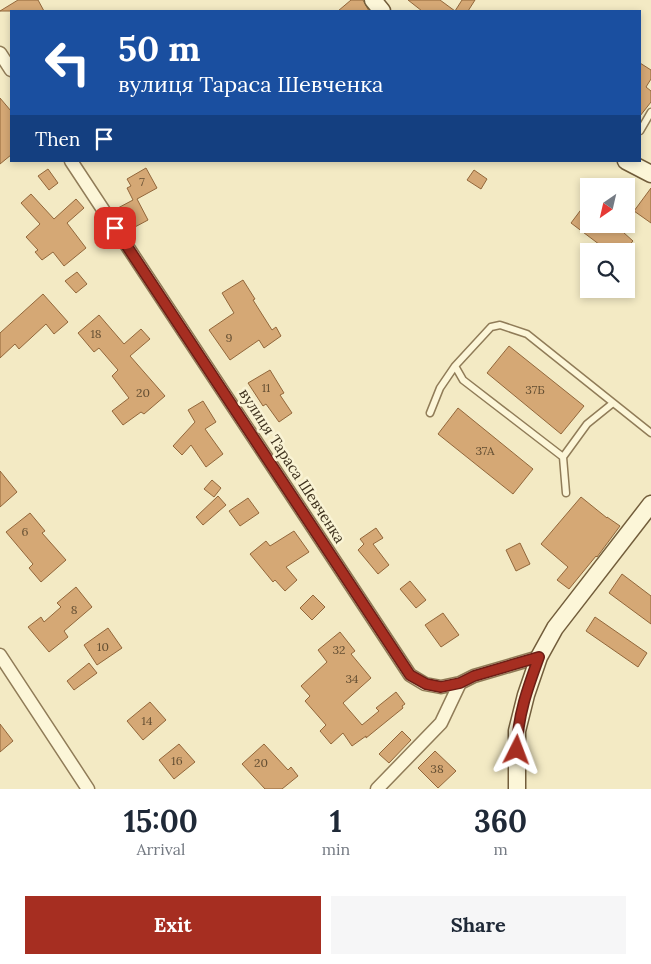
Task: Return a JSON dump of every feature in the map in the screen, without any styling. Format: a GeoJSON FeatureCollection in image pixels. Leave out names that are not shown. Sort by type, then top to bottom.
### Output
{"type":"FeatureCollection","features":[{"type":"Feature","properties":{"kind":"street"},"geometry":{"type":"LineString","coordinates":[[373,0],[381,10]]}},
{"type":"Feature","properties":{"kind":"street"},"geometry":{"type":"LineString","coordinates":[[0,53],[10,68]]}},
{"type":"Feature","properties":{"kind":"street","name":"вулиця Тараса Шевченка"},"geometry":{"type":"LineString","coordinates":[[72,162],[410,675],[426,684],[441,687],[460,683],[474,676],[539,657]]}},
{"type":"Feature","properties":{"kind":"street"},"geometry":{"type":"LineString","coordinates":[[628,162],[651,174]]}},
{"type":"Feature","properties":{"kind":"street"},"geometry":{"type":"LineString","coordinates":[[517,789],[517,731],[526,695],[539,657],[555,628],[651,504]]}},
{"type":"Feature","properties":{"kind":"street"},"geometry":{"type":"LineString","coordinates":[[0,655],[88,789]]}},
{"type":"Feature","properties":{"kind":"street"},"geometry":{"type":"LineString","coordinates":[[377,789],[441,723],[460,683]]}},
{"type":"Feature","properties":{"kind":"lane"},"geometry":{"type":"LineString","coordinates":[[641,129],[651,112]]}},
{"type":"Feature","properties":{"kind":"lane"},"geometry":{"type":"LineString","coordinates":[[430,413],[440,388],[455,366],[491,328],[500,325],[527,334],[651,433]]}},
{"type":"Feature","properties":{"kind":"lane"},"geometry":{"type":"LineString","coordinates":[[455,366],[463,380],[562,457]]}},
{"type":"Feature","properties":{"kind":"lane"},"geometry":{"type":"LineString","coordinates":[[566,493],[562,457],[587,424],[613,403]]}},
{"type":"Feature","properties":{"kind":"building"},"geometry":{"type":"Polygon","coordinates":[[[18,0],[38,0],[43,10],[10,10],[0,11],[18,0]]]}},
{"type":"Feature","properties":{"kind":"building"},"geometry":{"type":"Polygon","coordinates":[[[351,0],[363,0],[368,10],[339,10],[351,0]]]}},
{"type":"Feature","properties":{"kind":"building"},"geometry":{"type":"Polygon","coordinates":[[[408,0],[440,0],[454,10],[421,10],[408,0]]]}},
{"type":"Feature","properties":{"kind":"building"},"geometry":{"type":"Polygon","coordinates":[[[462,0],[475,0],[469,10],[456,10],[462,0]]]}},
{"type":"Feature","properties":{"kind":"building"},"geometry":{"type":"Polygon","coordinates":[[[641,64],[651,70],[651,79],[646,87],[651,91],[651,102],[641,115],[641,64]]]}},
{"type":"Feature","properties":{"kind":"building"},"geometry":{"type":"Polygon","coordinates":[[[0,98],[10,110],[10,156],[0,164],[0,98]]]}},
{"type":"Feature","properties":{"kind":"building"},"geometry":{"type":"Polygon","coordinates":[[[146,168],[157,188],[137,199],[148,220],[133,228],[131,225],[126,228],[116,209],[133,200],[127,188],[131,186],[127,179],[146,168]]]}},
{"type":"Feature","properties":{"kind":"building"},"geometry":{"type":"Polygon","coordinates":[[[48,169],[58,183],[49,190],[38,176],[48,169]]]}},
{"type":"Feature","properties":{"kind":"building"},"geometry":{"type":"Polygon","coordinates":[[[474,170],[487,179],[481,189],[467,180],[474,170]]]}},
{"type":"Feature","properties":{"kind":"building"},"geometry":{"type":"Polygon","coordinates":[[[651,188],[651,223],[635,212],[651,188]]]}},
{"type":"Feature","properties":{"kind":"building"},"geometry":{"type":"Polygon","coordinates":[[[31,194],[54,219],[76,199],[84,208],[67,223],[86,248],[64,266],[53,252],[42,260],[35,252],[38,250],[26,237],[40,224],[21,203],[31,194]]]}},
{"type":"Feature","properties":{"kind":"building"},"geometry":{"type":"Polygon","coordinates":[[[580,211],[580,230],[571,223],[580,211]]]}},
{"type":"Feature","properties":{"kind":"building"},"geometry":{"type":"Polygon","coordinates":[[[584,233],[624,233],[633,241],[631,243],[597,243],[584,233]]]}},
{"type":"Feature","properties":{"kind":"building"},"geometry":{"type":"Polygon","coordinates":[[[77,272],[87,284],[76,293],[65,281],[77,272]]]}},
{"type":"Feature","properties":{"kind":"building"},"geometry":{"type":"Polygon","coordinates":[[[243,280],[272,330],[276,327],[281,336],[264,348],[259,340],[230,360],[209,330],[234,313],[222,293],[243,280]]]}},
{"type":"Feature","properties":{"kind":"building"},"geometry":{"type":"Polygon","coordinates":[[[43,294],[68,322],[54,334],[46,324],[19,349],[15,344],[0,358],[0,333],[43,294]]]}},
{"type":"Feature","properties":{"kind":"building"},"geometry":{"type":"Polygon","coordinates":[[[99,315],[124,344],[141,329],[150,339],[130,356],[165,396],[144,414],[141,412],[123,425],[112,411],[129,398],[112,376],[118,370],[99,348],[94,352],[78,333],[99,315]]]}},
{"type":"Feature","properties":{"kind":"building"},"geometry":{"type":"Polygon","coordinates":[[[509,346],[584,406],[561,434],[487,373],[509,346]]]}},
{"type":"Feature","properties":{"kind":"building"},"geometry":{"type":"Polygon","coordinates":[[[270,370],[284,393],[280,395],[292,413],[279,422],[266,404],[263,406],[248,383],[270,370]]]}},
{"type":"Feature","properties":{"kind":"building"},"geometry":{"type":"Polygon","coordinates":[[[203,401],[216,422],[205,429],[223,454],[206,467],[191,445],[182,455],[173,446],[195,422],[188,410],[203,401]]]}},
{"type":"Feature","properties":{"kind":"building"},"geometry":{"type":"Polygon","coordinates":[[[458,408],[533,469],[513,494],[438,434],[458,408]]]}},
{"type":"Feature","properties":{"kind":"building"},"geometry":{"type":"Polygon","coordinates":[[[0,471],[17,492],[0,507],[0,471]]]}},
{"type":"Feature","properties":{"kind":"building"},"geometry":{"type":"Polygon","coordinates":[[[212,480],[221,488],[214,497],[204,489],[212,480]]]}},
{"type":"Feature","properties":{"kind":"building"},"geometry":{"type":"Polygon","coordinates":[[[218,496],[226,505],[203,525],[196,517],[218,496]]]}},
{"type":"Feature","properties":{"kind":"building"},"geometry":{"type":"Polygon","coordinates":[[[581,497],[620,526],[597,557],[569,589],[557,580],[568,567],[541,544],[581,497]]]}},
{"type":"Feature","properties":{"kind":"building"},"geometry":{"type":"Polygon","coordinates":[[[248,498],[259,513],[240,526],[229,511],[248,498]]]}},
{"type":"Feature","properties":{"kind":"building"},"geometry":{"type":"Polygon","coordinates":[[[30,513],[45,531],[42,533],[66,560],[41,582],[29,568],[33,564],[6,532],[30,513]]]}},
{"type":"Feature","properties":{"kind":"building"},"geometry":{"type":"Polygon","coordinates":[[[376,528],[383,538],[373,544],[389,565],[378,574],[358,550],[364,544],[360,539],[376,528]]]}},
{"type":"Feature","properties":{"kind":"building"},"geometry":{"type":"Polygon","coordinates":[[[294,531],[309,552],[286,567],[297,580],[285,591],[275,580],[273,582],[250,554],[266,541],[270,546],[294,531]]]}},
{"type":"Feature","properties":{"kind":"building"},"geometry":{"type":"Polygon","coordinates":[[[520,543],[530,564],[516,571],[506,550],[520,543]]]}},
{"type":"Feature","properties":{"kind":"building"},"geometry":{"type":"Polygon","coordinates":[[[622,574],[651,596],[651,624],[609,593],[622,574]]]}},
{"type":"Feature","properties":{"kind":"building"},"geometry":{"type":"Polygon","coordinates":[[[410,581],[426,600],[416,608],[400,589],[410,581]]]}},
{"type":"Feature","properties":{"kind":"building"},"geometry":{"type":"Polygon","coordinates":[[[76,587],[92,607],[64,631],[68,637],[49,652],[28,627],[41,617],[44,622],[61,607],[57,603],[76,587]]]}},
{"type":"Feature","properties":{"kind":"building"},"geometry":{"type":"Polygon","coordinates":[[[313,595],[325,607],[312,620],[300,608],[313,595]]]}},
{"type":"Feature","properties":{"kind":"building"},"geometry":{"type":"Polygon","coordinates":[[[443,613],[459,635],[441,647],[425,625],[443,613]]]}},
{"type":"Feature","properties":{"kind":"building"},"geometry":{"type":"Polygon","coordinates":[[[595,617],[647,653],[638,667],[586,631],[595,617]]]}},
{"type":"Feature","properties":{"kind":"building"},"geometry":{"type":"Polygon","coordinates":[[[108,628],[122,648],[97,665],[84,645],[108,628]]]}},
{"type":"Feature","properties":{"kind":"building"},"geometry":{"type":"Polygon","coordinates":[[[340,632],[355,651],[351,654],[371,678],[343,703],[362,725],[379,711],[376,708],[396,692],[405,704],[402,706],[403,708],[366,738],[366,736],[352,746],[343,733],[331,744],[320,731],[326,725],[305,701],[310,696],[301,686],[327,662],[318,650],[340,632]]]}},
{"type":"Feature","properties":{"kind":"building"},"geometry":{"type":"Polygon","coordinates":[[[89,663],[97,673],[74,690],[67,681],[89,663]]]}},
{"type":"Feature","properties":{"kind":"building"},"geometry":{"type":"Polygon","coordinates":[[[150,702],[166,720],[143,740],[127,721],[150,702]]]}},
{"type":"Feature","properties":{"kind":"building"},"geometry":{"type":"Polygon","coordinates":[[[0,724],[13,741],[0,752],[0,724]]]}},
{"type":"Feature","properties":{"kind":"building"},"geometry":{"type":"Polygon","coordinates":[[[402,731],[411,740],[389,763],[379,754],[402,731]]]}},
{"type":"Feature","properties":{"kind":"building"},"geometry":{"type":"Polygon","coordinates":[[[179,744],[195,762],[174,779],[159,760],[179,744]]]}},
{"type":"Feature","properties":{"kind":"building"},"geometry":{"type":"Polygon","coordinates":[[[264,744],[288,770],[291,767],[298,776],[282,789],[265,789],[242,764],[264,744]]]}},
{"type":"Feature","properties":{"kind":"building"},"geometry":{"type":"Polygon","coordinates":[[[435,751],[456,771],[438,788],[418,768],[435,751]]]}},
{"type":"Feature","properties":{"kind":"route"},"geometry":{"type":"LineString","coordinates":[[115,228],[410,675],[426,684],[441,687],[460,683],[474,676],[539,657],[526,695],[517,731],[517,750]]}}]}
